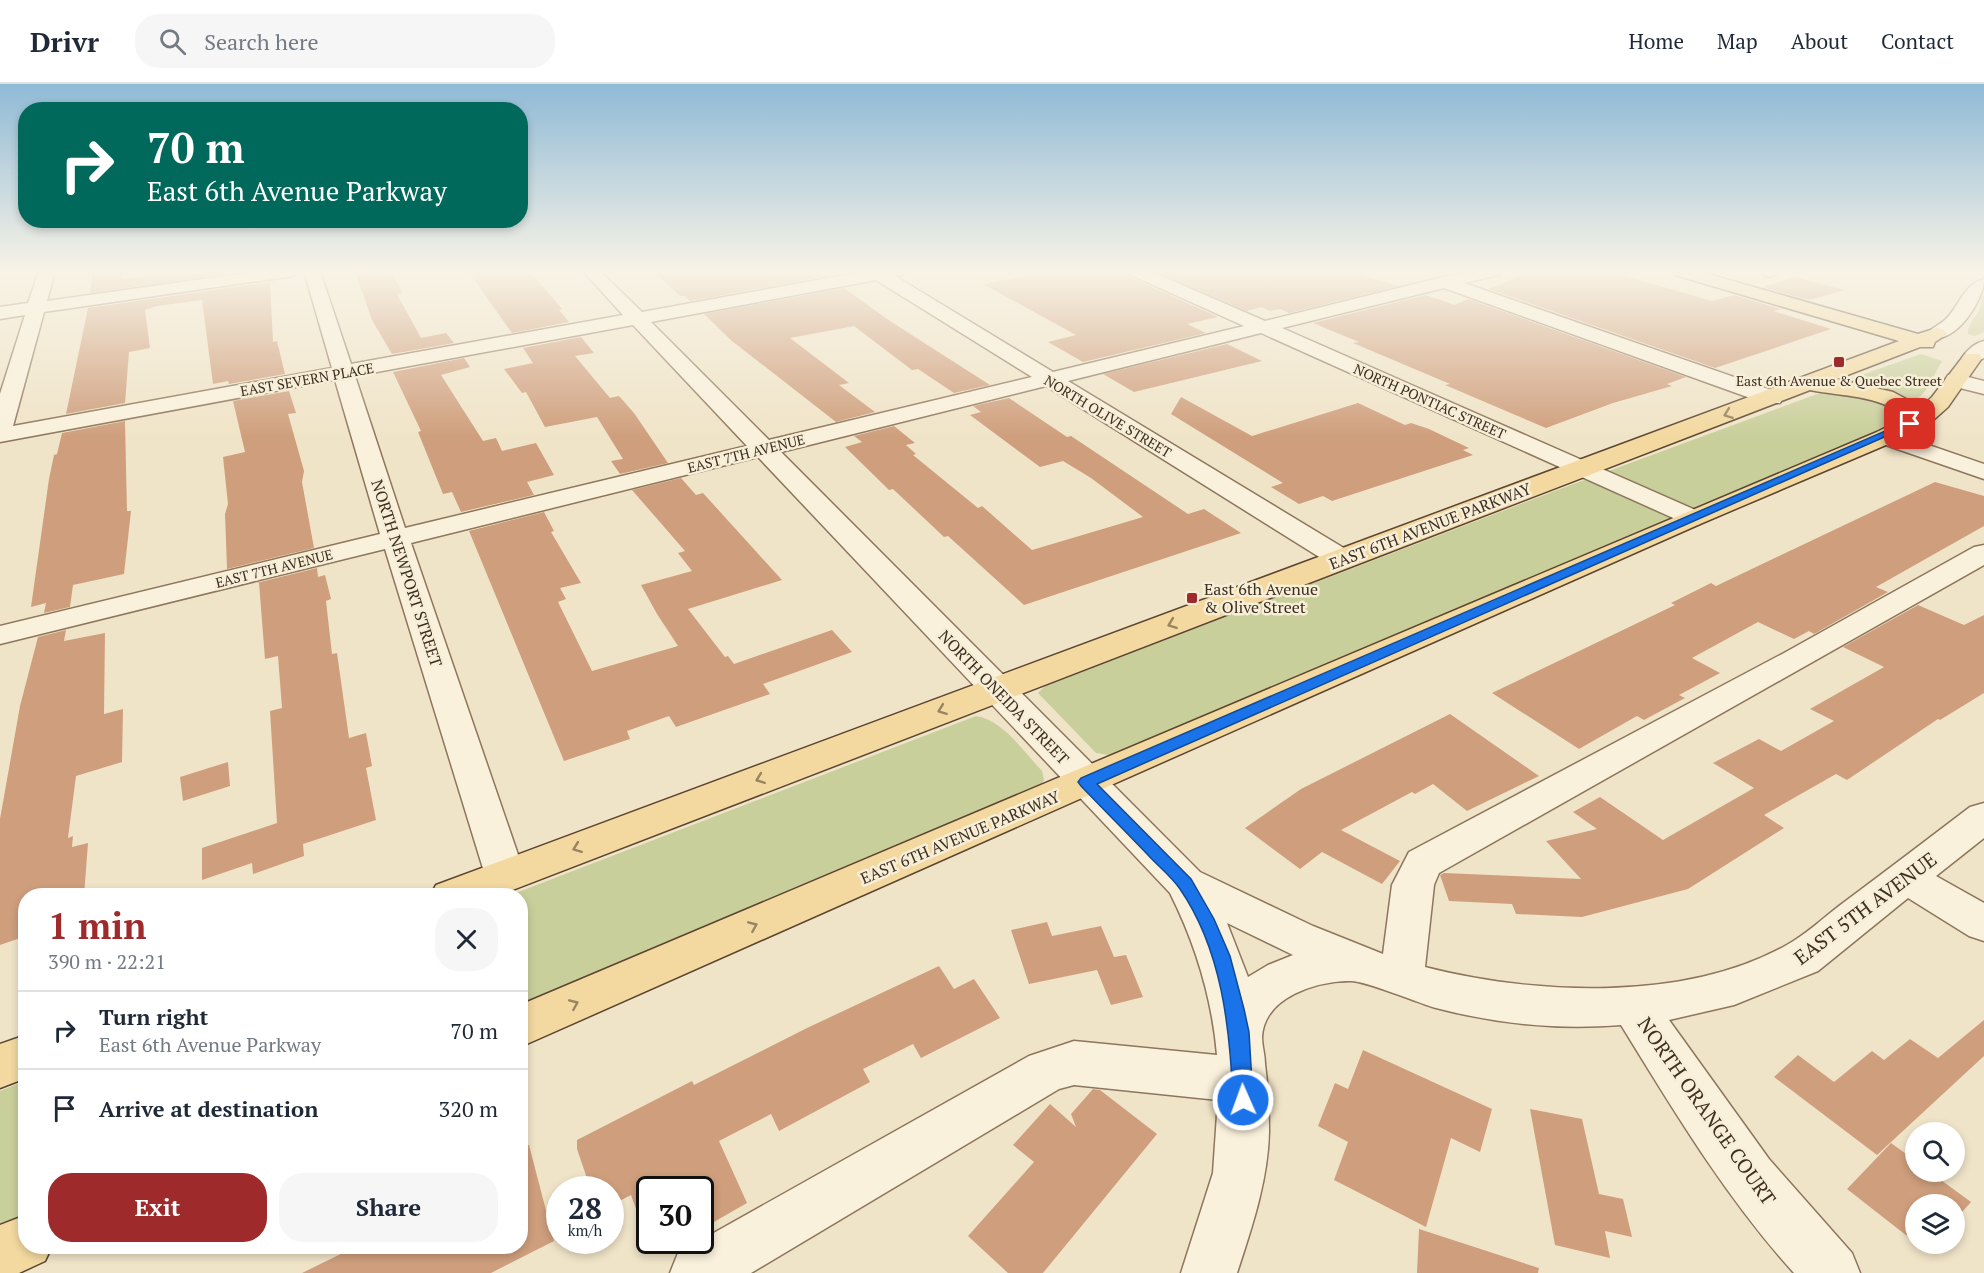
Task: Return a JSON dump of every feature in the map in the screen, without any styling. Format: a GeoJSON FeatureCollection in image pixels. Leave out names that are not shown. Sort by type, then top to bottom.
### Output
{"type":"FeatureCollection","features":[{"type":"Feature","properties":{"kind":"main road"},"geometry":{"type":"LineString","coordinates":[[1886,326],[1929,338]]}},
{"type":"Feature","properties":{"kind":"main road"},"geometry":{"type":"LineString","coordinates":[[1893,326],[1929,338],[1978,362]]}},
{"type":"Feature","properties":{"kind":"main road","name":"EAST 6TH AVENUE PARKWAY"},"geometry":{"type":"LineString","coordinates":[[472,888],[1929,338]]}},
{"type":"Feature","properties":{"kind":"main road","name":"EAST 6TH AVENUE PARKWAY"},"geometry":{"type":"LineString","coordinates":[[528,1024],[1691,518],[1885,436],[1922,418],[1978,362]]}},
{"type":"Feature","properties":{"kind":"main road"},"geometry":{"type":"LineString","coordinates":[[1808,384],[1856,388],[1881,395],[1907,406],[1922,418]]}},
{"type":"Feature","properties":{"kind":"main road"},"geometry":{"type":"LineString","coordinates":[[0,1066],[18,1059]]}},
{"type":"Feature","properties":{"kind":"main road"},"geometry":{"type":"LineString","coordinates":[[0,1253],[18,1245]]}},
{"type":"Feature","properties":{"kind":"street"},"geometry":{"type":"LineString","coordinates":[[0,433],[32,326]]}},
{"type":"Feature","properties":{"kind":"street","name":"NORTH NEWPORT STREET"},"geometry":{"type":"LineString","coordinates":[[330,326],[395,538],[505,875]]}},
{"type":"Feature","properties":{"kind":"street","name":"EAST SEVERN PLACE"},"geometry":{"type":"LineString","coordinates":[[0,433],[591,326]]}},
{"type":"Feature","properties":{"kind":"street","name":"NORTH ONEIDA STREET"},"geometry":{"type":"LineString","coordinates":[[645,326],[1185,883],[1205,919],[1221,956],[1241,1056],[1244,1120],[1239,1170],[1209,1273]]}},
{"type":"Feature","properties":{"kind":"street","name":"NORTH OLIVE STREET"},"geometry":{"type":"LineString","coordinates":[[967,326],[1048,379],[1342,559]]}},
{"type":"Feature","properties":{"kind":"street"},"geometry":{"type":"LineString","coordinates":[[1568,326],[1772,398]]}},
{"type":"Feature","properties":{"kind":"street"},"geometry":{"type":"LineString","coordinates":[[1929,338],[1950,326]]}},
{"type":"Feature","properties":{"kind":"street","name":"EAST 7TH AVENUE"},"geometry":{"type":"LineString","coordinates":[[0,635],[1262,327]]}},
{"type":"Feature","properties":{"kind":"street","name":"NORTH PONTIAC STREET"},"geometry":{"type":"LineString","coordinates":[[1262,327],[1691,518]]}},
{"type":"Feature","properties":{"kind":"street"},"geometry":{"type":"LineString","coordinates":[[1885,436],[1984,472]]}},
{"type":"Feature","properties":{"kind":"street"},"geometry":{"type":"LineString","coordinates":[[1402,978],[1413,885],[1423,863],[1795,660],[1984,553]]}},
{"type":"Feature","properties":{"kind":"street","name":"EAST 5TH AVENUE"},"geometry":{"type":"LineString","coordinates":[[1633,1005],[1719,993],[1773,973],[1802,958],[1984,817]]}},
{"type":"Feature","properties":{"kind":"street"},"geometry":{"type":"LineString","coordinates":[[1907,878],[1984,924]]}},
{"type":"Feature","properties":{"kind":"street","name":"NORTH ORANGE COURT"},"geometry":{"type":"LineString","coordinates":[[1185,883],[1245,914],[1357,962],[1402,978],[1498,1002],[1576,1008],[1633,1005],[1749,1179],[1832,1273]]}},
{"type":"Feature","properties":{"kind":"street"},"geometry":{"type":"LineString","coordinates":[[698,1273],[1046,1071],[1074,1063],[1241,1056],[1249,1007],[1279,980],[1321,965],[1357,962]]}},
{"type":"Feature","properties":{"kind":"green space"},"geometry":{"type":"Polygon","coordinates":[[[1969,326],[1984,326],[1984,332],[1975,336],[1968,334],[1969,326]]]}},
{"type":"Feature","properties":{"kind":"green space"},"geometry":{"type":"Polygon","coordinates":[[[1921,354],[1942,361],[1926,390],[1914,403],[1842,382],[1921,354]]]}},
{"type":"Feature","properties":{"kind":"green space"},"geometry":{"type":"Polygon","coordinates":[[[1828,390],[1861,393],[1907,414],[1905,418],[1888,426],[1115,756],[1096,753],[1038,693],[1045,686],[1560,489],[1828,390]]]}},
{"type":"Feature","properties":{"kind":"green space"},"geometry":{"type":"Polygon","coordinates":[[[976,716],[995,723],[1004,730],[1042,771],[1044,780],[1038,789],[528,1006],[528,888],[976,716]]]}},
{"type":"Feature","properties":{"kind":"green space"},"geometry":{"type":"Polygon","coordinates":[[[18,1084],[18,1223],[0,1231],[0,1091],[18,1084]]]}},
{"type":"Feature","properties":{"kind":"building"},"geometry":{"type":"Polygon","coordinates":[[[84,326],[147,326],[150,348],[129,352],[125,403],[66,414],[84,326]]]}},
{"type":"Feature","properties":{"kind":"building"},"geometry":{"type":"Polygon","coordinates":[[[205,326],[272,326],[273,342],[277,341],[285,374],[229,384],[228,381],[213,384],[205,326]]]}},
{"type":"Feature","properties":{"kind":"building"},"geometry":{"type":"Polygon","coordinates":[[[376,326],[415,326],[421,338],[446,333],[454,343],[392,354],[376,326]]]}},
{"type":"Feature","properties":{"kind":"building"},"geometry":{"type":"Polygon","coordinates":[[[507,326],[546,326],[512,333],[507,326]]]}},
{"type":"Feature","properties":{"kind":"building"},"geometry":{"type":"Polygon","coordinates":[[[717,326],[851,326],[790,338],[849,383],[839,385],[875,412],[836,422],[732,341],[717,326]]]}},
{"type":"Feature","properties":{"kind":"building"},"geometry":{"type":"Polygon","coordinates":[[[855,326],[899,326],[990,385],[954,393],[918,369],[912,370],[855,326]]]}},
{"type":"Feature","properties":{"kind":"building"},"geometry":{"type":"Polygon","coordinates":[[[1060,326],[1192,326],[1206,333],[1083,362],[1048,342],[1076,335],[1060,326]]]}},
{"type":"Feature","properties":{"kind":"building"},"geometry":{"type":"Polygon","coordinates":[[[1321,326],[1545,326],[1686,377],[1667,384],[1672,386],[1613,403],[1546,428],[1353,343],[1359,342],[1321,326]]]}},
{"type":"Feature","properties":{"kind":"building"},"geometry":{"type":"Polygon","coordinates":[[[1596,326],[1823,326],[1831,329],[1715,368],[1596,326]]]}},
{"type":"Feature","properties":{"kind":"building"},"geometry":{"type":"Polygon","coordinates":[[[581,337],[594,353],[575,356],[610,398],[619,396],[634,413],[668,463],[620,474],[611,461],[623,459],[597,417],[545,427],[526,392],[522,393],[504,369],[533,363],[523,348],[581,337]]]}},
{"type":"Feature","properties":{"kind":"building"},"geometry":{"type":"Polygon","coordinates":[[[1227,344],[1262,361],[1134,392],[1103,374],[1227,344]]]}},
{"type":"Feature","properties":{"kind":"building"},"geometry":{"type":"Polygon","coordinates":[[[464,358],[470,367],[441,375],[483,441],[496,438],[502,451],[536,443],[554,475],[527,482],[534,495],[461,512],[452,492],[443,494],[418,432],[421,431],[393,372],[464,358]]]}},
{"type":"Feature","properties":{"kind":"building"},"geometry":{"type":"Polygon","coordinates":[[[289,391],[296,413],[288,414],[304,471],[302,482],[314,548],[227,569],[225,514],[228,504],[223,457],[245,452],[233,401],[289,391]]]}},
{"type":"Feature","properties":{"kind":"building"},"geometry":{"type":"Polygon","coordinates":[[[1181,397],[1252,436],[1358,403],[1405,425],[1411,423],[1429,429],[1469,448],[1463,450],[1473,455],[1332,501],[1323,496],[1299,504],[1271,487],[1283,483],[1171,414],[1181,397]]]}},
{"type":"Feature","properties":{"kind":"building"},"geometry":{"type":"Polygon","coordinates":[[[1009,398],[1067,437],[1071,436],[1188,514],[1204,509],[1241,533],[1024,605],[948,536],[944,537],[893,489],[889,490],[845,447],[862,442],[854,436],[894,426],[915,443],[906,445],[916,454],[913,455],[978,508],[982,506],[1032,550],[1143,517],[1091,478],[1063,461],[1040,467],[970,415],[981,412],[973,406],[1009,398]]]}},
{"type":"Feature","properties":{"kind":"building"},"geometry":{"type":"Polygon","coordinates":[[[125,421],[127,511],[131,511],[124,574],[73,585],[70,607],[44,613],[46,603],[31,607],[49,479],[62,433],[125,421]]]}},
{"type":"Feature","properties":{"kind":"building"},"geometry":{"type":"Polygon","coordinates":[[[681,478],[696,495],[703,493],[782,580],[688,609],[725,657],[728,656],[734,664],[832,630],[852,652],[763,684],[770,694],[676,727],[669,716],[627,731],[630,739],[564,761],[469,531],[544,512],[554,531],[551,532],[581,583],[560,588],[566,599],[558,602],[592,671],[678,646],[641,585],[692,571],[678,553],[685,551],[632,490],[681,478]]]}},
{"type":"Feature","properties":{"kind":"building"},"geometry":{"type":"Polygon","coordinates":[[[1935,482],[1984,496],[1984,526],[1876,587],[1888,592],[1814,634],[1809,631],[1794,639],[1758,622],[1692,658],[1720,673],[1679,695],[1685,698],[1644,720],[1637,716],[1579,749],[1492,693],[1675,605],[1671,603],[1711,583],[1716,586],[1935,482]]]}},
{"type":"Feature","properties":{"kind":"building"},"geometry":{"type":"Polygon","coordinates":[[[317,568],[318,577],[325,575],[331,599],[326,601],[332,654],[337,653],[349,738],[366,733],[372,766],[366,768],[376,820],[303,844],[304,856],[253,874],[252,863],[202,880],[202,848],[277,823],[270,711],[282,708],[278,656],[265,659],[259,583],[256,583],[317,568]]]}},
{"type":"Feature","properties":{"kind":"building"},"geometry":{"type":"Polygon","coordinates":[[[1918,605],[1964,625],[1984,615],[1984,693],[1940,720],[1938,719],[1847,780],[1836,774],[1764,815],[1784,828],[1688,889],[1582,917],[1516,914],[1512,904],[1449,901],[1440,875],[1444,873],[1581,879],[1546,841],[1597,829],[1573,812],[1600,797],[1663,840],[1754,788],[1713,763],[1759,739],[1781,751],[1834,721],[1810,709],[1884,667],[1843,647],[1918,605]]]}},
{"type":"Feature","properties":{"kind":"building"},"geometry":{"type":"Polygon","coordinates":[[[66,630],[64,641],[105,633],[104,714],[123,709],[122,762],[76,776],[68,838],[73,836],[72,847],[88,843],[85,888],[18,888],[18,939],[0,945],[0,819],[20,706],[38,637],[66,630]]]}},
{"type":"Feature","properties":{"kind":"building"},"geometry":{"type":"Polygon","coordinates":[[[1450,714],[1539,776],[1467,811],[1433,784],[1415,794],[1412,792],[1341,830],[1400,861],[1382,884],[1322,852],[1300,869],[1245,828],[1301,789],[1450,714]]]}},
{"type":"Feature","properties":{"kind":"building"},"geometry":{"type":"Polygon","coordinates":[[[228,762],[230,786],[183,801],[180,777],[228,762]]]}},
{"type":"Feature","properties":{"kind":"building"},"geometry":{"type":"Polygon","coordinates":[[[1047,922],[1052,936],[1101,926],[1114,957],[1126,955],[1143,997],[1111,1005],[1097,970],[1029,984],[1011,930],[1047,922]]]}},
{"type":"Feature","properties":{"kind":"building"},"geometry":{"type":"Polygon","coordinates":[[[939,966],[954,989],[974,979],[1000,1018],[921,1058],[913,1044],[863,1069],[870,1082],[779,1131],[771,1114],[719,1141],[747,1203],[714,1222],[714,1176],[636,1176],[636,1209],[631,1195],[624,1199],[624,1176],[586,1176],[577,1149],[577,1140],[692,1081],[694,1085],[807,1028],[939,966]]]}},
{"type":"Feature","properties":{"kind":"building"},"geometry":{"type":"Polygon","coordinates":[[[1984,1020],[1984,1056],[1913,1122],[1905,1122],[1905,1129],[1877,1155],[1774,1077],[1798,1055],[1834,1082],[1872,1051],[1884,1060],[1910,1039],[1938,1058],[1984,1020]]]}},
{"type":"Feature","properties":{"kind":"building"},"geometry":{"type":"Polygon","coordinates":[[[1363,1050],[1492,1109],[1480,1152],[1451,1138],[1426,1227],[1334,1180],[1348,1142],[1318,1126],[1335,1083],[1348,1089],[1363,1050]]]}},
{"type":"Feature","properties":{"kind":"building"},"geometry":{"type":"Polygon","coordinates":[[[1093,1089],[1100,1090],[1157,1134],[1043,1273],[1008,1273],[968,1236],[1034,1162],[1013,1145],[1050,1104],[1076,1127],[1071,1114],[1093,1089]]]}},
{"type":"Feature","properties":{"kind":"building"},"geometry":{"type":"Polygon","coordinates":[[[1530,1109],[1582,1119],[1599,1194],[1623,1199],[1632,1237],[1605,1231],[1610,1258],[1555,1245],[1530,1109]]]}},
{"type":"Feature","properties":{"kind":"building"},"geometry":{"type":"Polygon","coordinates":[[[1891,1143],[1905,1153],[1905,1182],[1944,1182],[1960,1194],[1905,1194],[1905,1234],[1847,1189],[1891,1143]]]}},
{"type":"Feature","properties":{"kind":"building"},"geometry":{"type":"Polygon","coordinates":[[[529,1145],[546,1210],[546,1245],[491,1273],[302,1273],[341,1254],[528,1254],[529,1145]]]}},
{"type":"Feature","properties":{"kind":"building"},"geometry":{"type":"Polygon","coordinates":[[[1965,1198],[1971,1202],[1965,1209],[1965,1198]]]}},
{"type":"Feature","properties":{"kind":"building"},"geometry":{"type":"Polygon","coordinates":[[[1419,1229],[1539,1268],[1538,1273],[1417,1273],[1419,1229]]]}},
{"type":"Feature","properties":{"kind":"place","name":"East 6th Avenue & Quebec Street"},"geometry":{"type":"Point","coordinates":[1839,362]}},
{"type":"Feature","properties":{"kind":"place","name":"East 6th Avenue & Olive Street"},"geometry":{"type":"Point","coordinates":[1192,598]}},
{"type":"Feature","properties":{"kind":"route"},"geometry":{"type":"LineString","coordinates":[[1243,1100],[1240,1032],[1230,985],[1221,956],[1205,919],[1185,883],[1086,782],[1910,424]]}}]}
